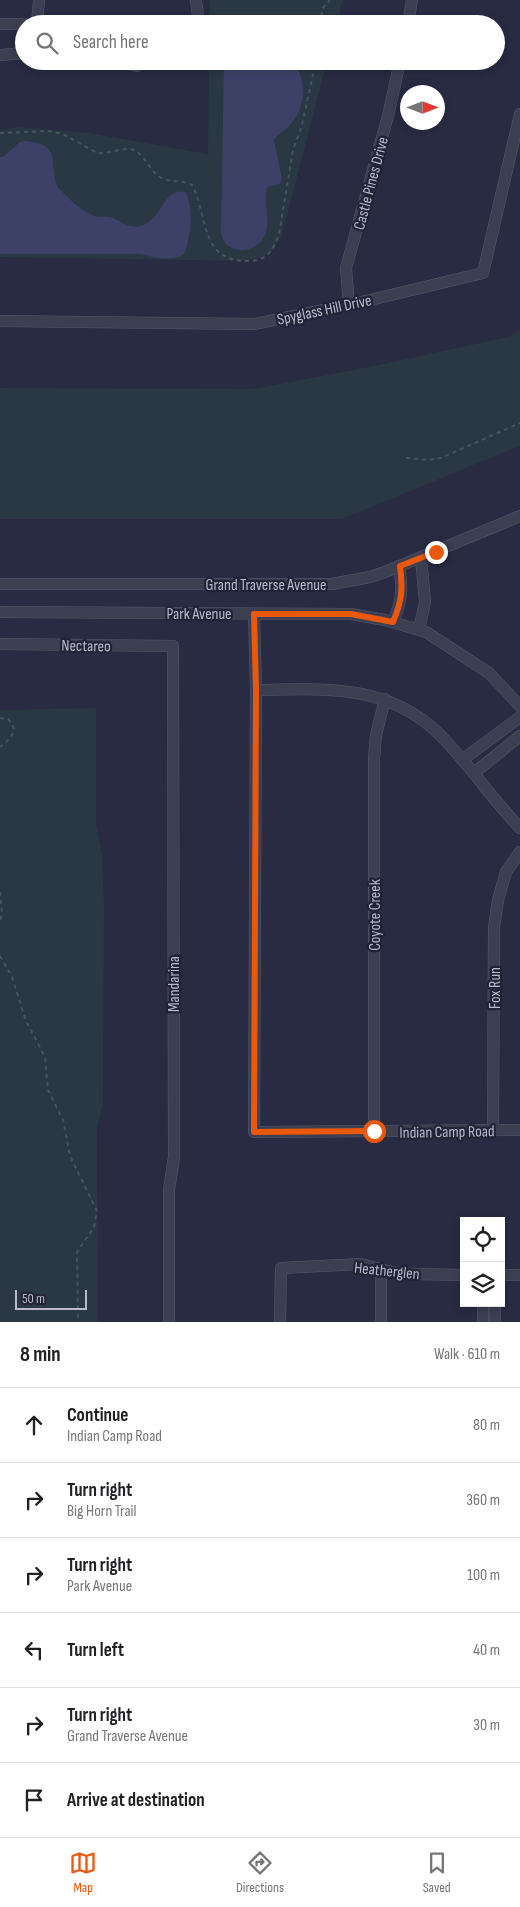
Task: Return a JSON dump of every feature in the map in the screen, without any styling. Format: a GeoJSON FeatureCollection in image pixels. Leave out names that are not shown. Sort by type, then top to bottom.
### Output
{"type":"FeatureCollection","features":[{"type":"Feature","properties":{"kind":"street"},"geometry":{"type":"LineString","coordinates":[[38,15],[39,0]]}},
{"type":"Feature","properties":{"kind":"street"},"geometry":{"type":"LineString","coordinates":[[196,0],[198,15]]}},
{"type":"Feature","properties":{"kind":"street"},"geometry":{"type":"LineString","coordinates":[[410,15],[412,0]]}},
{"type":"Feature","properties":{"kind":"street"},"geometry":{"type":"LineString","coordinates":[[0,24],[15,24]]}},
{"type":"Feature","properties":{"kind":"street"},"geometry":{"type":"LineString","coordinates":[[0,55],[15,54]]}},
{"type":"Feature","properties":{"kind":"street","name":"Castle Pines Drive"},"geometry":{"type":"LineString","coordinates":[[348,305],[346,268],[389,112],[398,70]]}},
{"type":"Feature","properties":{"kind":"street","name":"Spyglass Hill Drive"},"geometry":{"type":"LineString","coordinates":[[0,321],[254,324],[348,305],[483,273],[520,114]]}},
{"type":"Feature","properties":{"kind":"street","name":"Grand Traverse Avenue"},"geometry":{"type":"LineString","coordinates":[[0,584],[332,584],[370,577],[421,558],[520,516]]}},
{"type":"Feature","properties":{"kind":"street"},"geometry":{"type":"LineString","coordinates":[[419,630],[425,602],[421,558]]}},
{"type":"Feature","properties":{"kind":"street"},"geometry":{"type":"LineString","coordinates":[[393,622],[401,604],[402,583],[400,566]]}},
{"type":"Feature","properties":{"kind":"street","name":"Park Avenue"},"geometry":{"type":"LineString","coordinates":[[0,612],[351,614],[393,622],[426,632],[489,673],[520,706]]}},
{"type":"Feature","properties":{"kind":"street"},"geometry":{"type":"LineString","coordinates":[[254,614],[256,690],[345,690],[384,699],[410,712],[438,733],[474,773],[502,810],[520,828]]}},
{"type":"Feature","properties":{"kind":"street","name":"Nectareo"},"geometry":{"type":"LineString","coordinates":[[0,644],[173,646]]}},
{"type":"Feature","properties":{"kind":"street","name":"Mandarina"},"geometry":{"type":"LineString","coordinates":[[169,1322],[169,1190],[174,1157],[173,646]]}},
{"type":"Feature","properties":{"kind":"street","name":"Indian Camp Road"},"geometry":{"type":"LineString","coordinates":[[256,690],[254,1132],[520,1130]]}},
{"type":"Feature","properties":{"kind":"street","name":"Coyote Creek"},"geometry":{"type":"LineString","coordinates":[[374,1131],[374,759],[376,735],[384,699]]}},
{"type":"Feature","properties":{"kind":"street"},"geometry":{"type":"LineString","coordinates":[[462,760],[520,717]]}},
{"type":"Feature","properties":{"kind":"street"},"geometry":{"type":"LineString","coordinates":[[474,773],[520,736]]}},
{"type":"Feature","properties":{"kind":"street","name":"Fox Run"},"geometry":{"type":"LineString","coordinates":[[493,1130],[494,928],[498,900],[506,872],[520,852]]}},
{"type":"Feature","properties":{"kind":"street","name":"Heatherglen"},"geometry":{"type":"LineString","coordinates":[[280,1322],[281,1268],[361,1264],[412,1274],[460,1275]]}},
{"type":"Feature","properties":{"kind":"street"},"geometry":{"type":"LineString","coordinates":[[381,1269],[381,1322]]}},
{"type":"Feature","properties":{"kind":"street"},"geometry":{"type":"LineString","coordinates":[[505,1275],[520,1275]]}},
{"type":"Feature","properties":{"kind":"street"},"geometry":{"type":"LineString","coordinates":[[483,1307],[483,1322]]}},
{"type":"Feature","properties":{"kind":"street"},"geometry":{"type":"LineString","coordinates":[[495,1307],[495,1322]]}},
{"type":"Feature","properties":{"kind":"path"},"geometry":{"type":"LineString","coordinates":[[322,15],[322,9],[330,0]]}},
{"type":"Feature","properties":{"kind":"path"},"geometry":{"type":"LineString","coordinates":[[0,133],[48,131],[63,134],[97,154],[128,149],[133,150],[140,154],[154,174],[192,185],[209,241],[218,252],[238,260],[256,261],[263,259],[270,253],[275,246],[279,234],[293,150],[302,125],[314,70]]}},
{"type":"Feature","properties":{"kind":"path"},"geometry":{"type":"LineString","coordinates":[[406,458],[428,460],[441,458],[520,423]]}},
{"type":"Feature","properties":{"kind":"path"},"geometry":{"type":"LineString","coordinates":[[0,718],[8,719],[14,725],[12,738],[0,747]]}},
{"type":"Feature","properties":{"kind":"path"},"geometry":{"type":"LineString","coordinates":[[0,892],[2,914],[0,922]]}},
{"type":"Feature","properties":{"kind":"path"},"geometry":{"type":"LineString","coordinates":[[0,956],[12,977],[26,1021],[40,1044],[45,1057],[48,1090],[63,1120],[70,1156],[97,1211],[94,1227],[77,1252],[78,1322]]}},
{"type":"Feature","properties":{"kind":"shaded area"},"geometry":{"type":"Polygon","coordinates":[[[210,0],[343,0],[339,15],[210,15],[210,0]]]}},
{"type":"Feature","properties":{"kind":"shaded area"},"geometry":{"type":"Polygon","coordinates":[[[209,70],[325,70],[282,235],[270,254],[248,261],[0,257],[0,130],[18,127],[89,133],[208,154],[209,70]]]}},
{"type":"Feature","properties":{"kind":"shaded area"},"geometry":{"type":"Polygon","coordinates":[[[520,330],[520,446],[342,519],[0,519],[0,388],[254,389],[374,366],[508,337],[520,330]]]}},
{"type":"Feature","properties":{"kind":"shaded area"},"geometry":{"type":"Polygon","coordinates":[[[96,708],[96,824],[102,854],[104,908],[103,1102],[97,1130],[98,1322],[0,1322],[0,710],[96,708]]]}},
{"type":"Feature","properties":{"kind":"water"},"geometry":{"type":"Polygon","coordinates":[[[224,70],[299,70],[303,93],[300,110],[289,126],[274,140],[282,180],[280,184],[267,187],[267,229],[265,235],[255,246],[242,250],[228,246],[221,232],[224,70]]]}},
{"type":"Feature","properties":{"kind":"water"},"geometry":{"type":"Polygon","coordinates":[[[20,142],[37,143],[50,151],[58,188],[80,208],[95,216],[110,217],[130,226],[143,225],[150,221],[173,194],[185,192],[190,205],[190,233],[183,255],[167,259],[140,254],[0,254],[0,157],[3,157],[20,142]]]}},
{"type":"Feature","properties":{"kind":"route"},"geometry":{"type":"LineString","coordinates":[[374,1131],[254,1132],[256,690],[254,614],[351,614],[393,622],[401,604],[402,583],[400,566],[436,552]]}}]}
